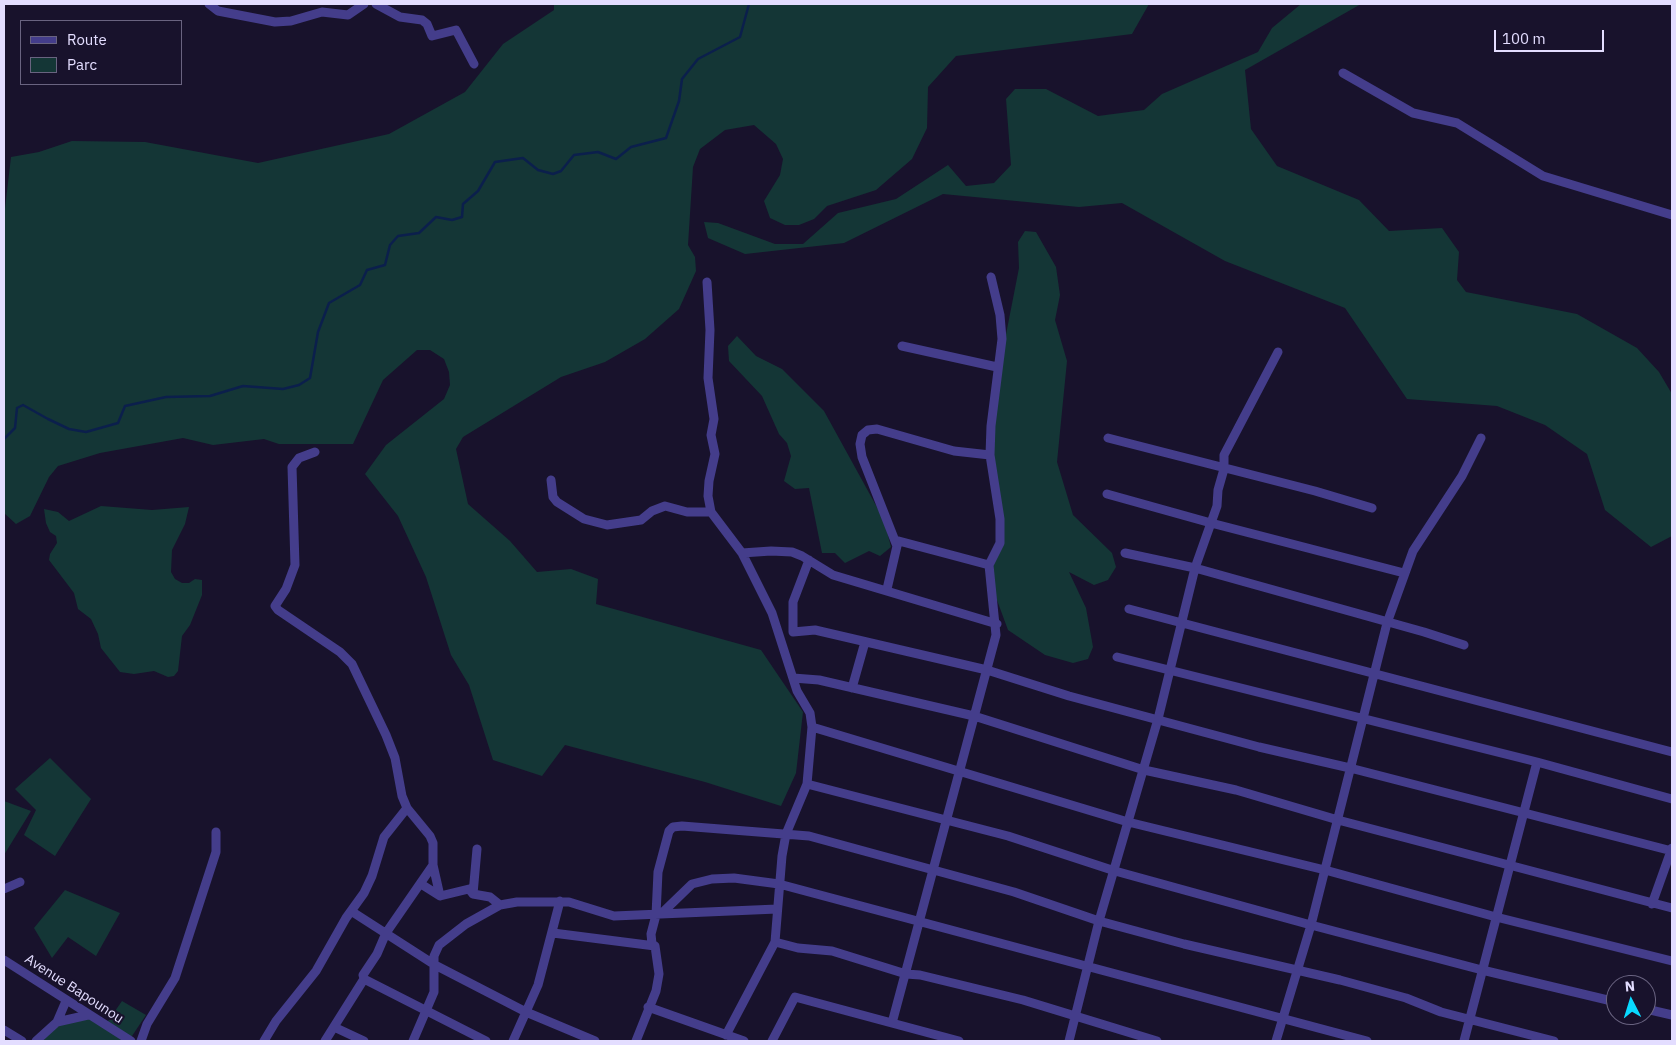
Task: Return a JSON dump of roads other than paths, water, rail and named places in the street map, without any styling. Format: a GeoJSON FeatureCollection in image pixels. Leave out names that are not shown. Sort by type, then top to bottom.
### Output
{"type":"FeatureCollection","features":[{"type":"Feature","properties":{"kind":"street"},"geometry":{"type":"LineString","coordinates":[[209,4],[218,11],[274,22],[291,21],[322,12],[348,15],[364,4]]}},
{"type":"Feature","properties":{"kind":"street"},"geometry":{"type":"LineString","coordinates":[[376,4],[400,17],[422,20],[427,24],[432,36],[456,30],[474,64]]}},
{"type":"Feature","properties":{"kind":"street"},"geometry":{"type":"LineString","coordinates":[[1344,73],[1413,114],[1457,123],[1543,176],[1672,215]]}},
{"type":"Feature","properties":{"kind":"street"},"geometry":{"type":"LineString","coordinates":[[892,1023],[987,670],[997,624],[989,565],[1000,543],[1000,519],[990,455],[997,367],[1002,339],[1000,315],[991,277]]}},
{"type":"Feature","properties":{"kind":"street"},"geometry":{"type":"LineString","coordinates":[[707,282],[710,330],[708,378],[714,419],[711,435],[715,454],[709,481],[708,496],[711,512],[742,553],[780,634],[793,678],[802,701],[810,713],[812,727],[807,784],[786,834],[779,884],[775,942],[726,1035]]}},
{"type":"Feature","properties":{"kind":"street"},"geometry":{"type":"LineString","coordinates":[[902,346],[997,367]]}},
{"type":"Feature","properties":{"kind":"street"},"geometry":{"type":"LineString","coordinates":[[1069,1041],[1099,921],[1158,719],[1195,568],[1217,506],[1218,490],[1224,469],[1224,455],[1230,439],[1278,352]]}},
{"type":"Feature","properties":{"kind":"street"},"geometry":{"type":"LineString","coordinates":[[886,589],[897,553],[895,540],[862,457],[860,444],[862,435],[868,430],[877,429],[954,451],[990,455]]}},
{"type":"Feature","properties":{"kind":"street"},"geometry":{"type":"LineString","coordinates":[[1108,438],[1165,451],[1224,469],[1315,491],[1372,508]]}},
{"type":"Feature","properties":{"kind":"street"},"geometry":{"type":"LineString","coordinates":[[1276,1041],[1311,925],[1387,622],[1413,551],[1462,476],[1481,438]]}},
{"type":"Feature","properties":{"kind":"street"},"geometry":{"type":"LineString","coordinates":[[315,452],[299,458],[292,467],[295,565],[276,608],[340,652],[352,664],[395,758],[402,796],[407,808],[430,836],[433,843],[433,865],[440,896]]}},
{"type":"Feature","properties":{"kind":"street"},"geometry":{"type":"LineString","coordinates":[[551,480],[553,497],[557,502],[584,519],[607,526],[641,520],[652,511],[665,506],[687,512],[711,512]]}},
{"type":"Feature","properties":{"kind":"street"},"geometry":{"type":"LineString","coordinates":[[1107,494],[1404,573]]}},
{"type":"Feature","properties":{"kind":"street"},"geometry":{"type":"LineString","coordinates":[[895,540],[989,565]]}},
{"type":"Feature","properties":{"kind":"street"},"geometry":{"type":"LineString","coordinates":[[742,553],[781,551],[797,554],[833,575],[886,589],[997,624]]}},
{"type":"Feature","properties":{"kind":"street"},"geometry":{"type":"LineString","coordinates":[[1125,553],[1195,568],[1387,622],[1464,646]]}},
{"type":"Feature","properties":{"kind":"street"},"geometry":{"type":"LineString","coordinates":[[793,632],[792,614],[794,602],[809,560]]}},
{"type":"Feature","properties":{"kind":"street"},"geometry":{"type":"LineString","coordinates":[[1129,609],[1375,672],[1672,752]]}},
{"type":"Feature","properties":{"kind":"street"},"geometry":{"type":"LineString","coordinates":[[780,634],[815,630],[987,670],[1069,696],[1259,747],[1350,768],[1672,850],[1652,904]]}},
{"type":"Feature","properties":{"kind":"street"},"geometry":{"type":"LineString","coordinates":[[852,688],[865,642]]}},
{"type":"Feature","properties":{"kind":"street"},"geometry":{"type":"LineString","coordinates":[[1117,657],[1537,762],[1672,799]]}},
{"type":"Feature","properties":{"kind":"street"},"geometry":{"type":"LineString","coordinates":[[793,678],[812,678],[974,716],[1144,770],[1236,790],[1338,820],[1672,908]]}},
{"type":"Feature","properties":{"kind":"street"},"geometry":{"type":"LineString","coordinates":[[812,727],[1128,822],[1325,870],[1496,917],[1672,961]]}},
{"type":"Feature","properties":{"kind":"street"},"geometry":{"type":"LineString","coordinates":[[1464,1041],[1537,762]]}},
{"type":"Feature","properties":{"kind":"street"},"geometry":{"type":"LineString","coordinates":[[807,784],[1008,836],[1115,871],[1311,925],[1482,970],[1606,1000]]}},
{"type":"Feature","properties":{"kind":"street"},"geometry":{"type":"LineString","coordinates":[[264,1041],[276,1021],[316,971],[372,876],[384,837],[407,808]]}},
{"type":"Feature","properties":{"kind":"street"},"geometry":{"type":"LineString","coordinates":[[636,1041],[656,991],[659,974],[656,946],[652,944],[651,934],[658,915],[658,872],[666,837],[673,827],[809,836],[1014,892],[1099,921],[1184,944],[1297,969],[1406,998],[1441,1012],[1554,1041]]}},
{"type":"Feature","properties":{"kind":"street"},"geometry":{"type":"LineString","coordinates":[[141,1041],[147,1024],[175,978],[216,852],[216,832]]}},
{"type":"Feature","properties":{"kind":"street"},"geometry":{"type":"LineString","coordinates":[[473,894],[477,849]]}},
{"type":"Feature","properties":{"kind":"street"},"geometry":{"type":"LineString","coordinates":[[325,1041],[364,978],[363,975],[377,954],[386,933],[433,865]]}},
{"type":"Feature","properties":{"kind":"street"},"geometry":{"type":"LineString","coordinates":[[658,915],[692,884],[712,879],[734,878],[779,884],[920,920],[1367,1041]]}},
{"type":"Feature","properties":{"kind":"street"},"geometry":{"type":"LineString","coordinates":[[4,889],[20,882]]}},
{"type":"Feature","properties":{"kind":"street"},"geometry":{"type":"LineString","coordinates":[[420,884],[440,896],[469,889],[473,894],[490,897],[500,906]]}},
{"type":"Feature","properties":{"kind":"street"},"geometry":{"type":"LineString","coordinates":[[413,1041],[436,985],[436,951],[449,935],[500,906],[518,902],[560,901],[581,904],[614,916],[777,909]]}},
{"type":"Feature","properties":{"kind":"street"},"geometry":{"type":"LineString","coordinates":[[513,1041],[538,985],[560,901]]}},
{"type":"Feature","properties":{"kind":"street"},"geometry":{"type":"LineString","coordinates":[[351,911],[435,965],[526,1012],[595,1041]]}},
{"type":"Feature","properties":{"kind":"street"},"geometry":{"type":"LineString","coordinates":[[553,933],[656,946]]}},
{"type":"Feature","properties":{"kind":"street"},"geometry":{"type":"LineString","coordinates":[[775,942],[798,948],[832,951],[906,974],[920,975],[1075,1014],[1157,1041]]}},
{"type":"Feature","properties":{"kind":"street","name":"Avenue Bapounou"},"geometry":{"type":"LineString","coordinates":[[4,960],[130,1041]]}},
{"type":"Feature","properties":{"kind":"street"},"geometry":{"type":"LineString","coordinates":[[364,978],[486,1041]]}},
{"type":"Feature","properties":{"kind":"street"},"geometry":{"type":"LineString","coordinates":[[772,1041],[795,997],[959,1041]]}},
{"type":"Feature","properties":{"kind":"street"},"geometry":{"type":"LineString","coordinates":[[39,1040],[57,1022],[66,1001]]}},
{"type":"Feature","properties":{"kind":"street"},"geometry":{"type":"LineString","coordinates":[[648,1007],[744,1041]]}},
{"type":"Feature","properties":{"kind":"street"},"geometry":{"type":"LineString","coordinates":[[1656,1011],[1672,1015]]}},
{"type":"Feature","properties":{"kind":"street"},"geometry":{"type":"LineString","coordinates":[[57,1022],[88,1015]]}},
{"type":"Feature","properties":{"kind":"street"},"geometry":{"type":"LineString","coordinates":[[334,1027],[364,1041]]}},
{"type":"Feature","properties":{"kind":"street"},"geometry":{"type":"LineString","coordinates":[[4,1030],[22,1041]]}},
{"type":"Feature","properties":{"kind":"waterway"},"geometry":{"type":"LineString","coordinates":[[4,439],[15,428],[17,408],[23,405],[69,429],[86,432],[118,423],[125,406],[166,397],[210,396],[243,386],[283,389],[299,385],[310,378],[318,332],[329,303],[360,285],[367,270],[385,265],[390,245],[398,236],[419,233],[436,217],[452,220],[462,217],[463,204],[478,191],[495,162],[523,158],[538,170],[553,174],[561,171],[574,155],[598,152],[616,159],[631,147],[666,138],[679,101],[682,79],[698,59],[740,37],[749,4]]}}]}
